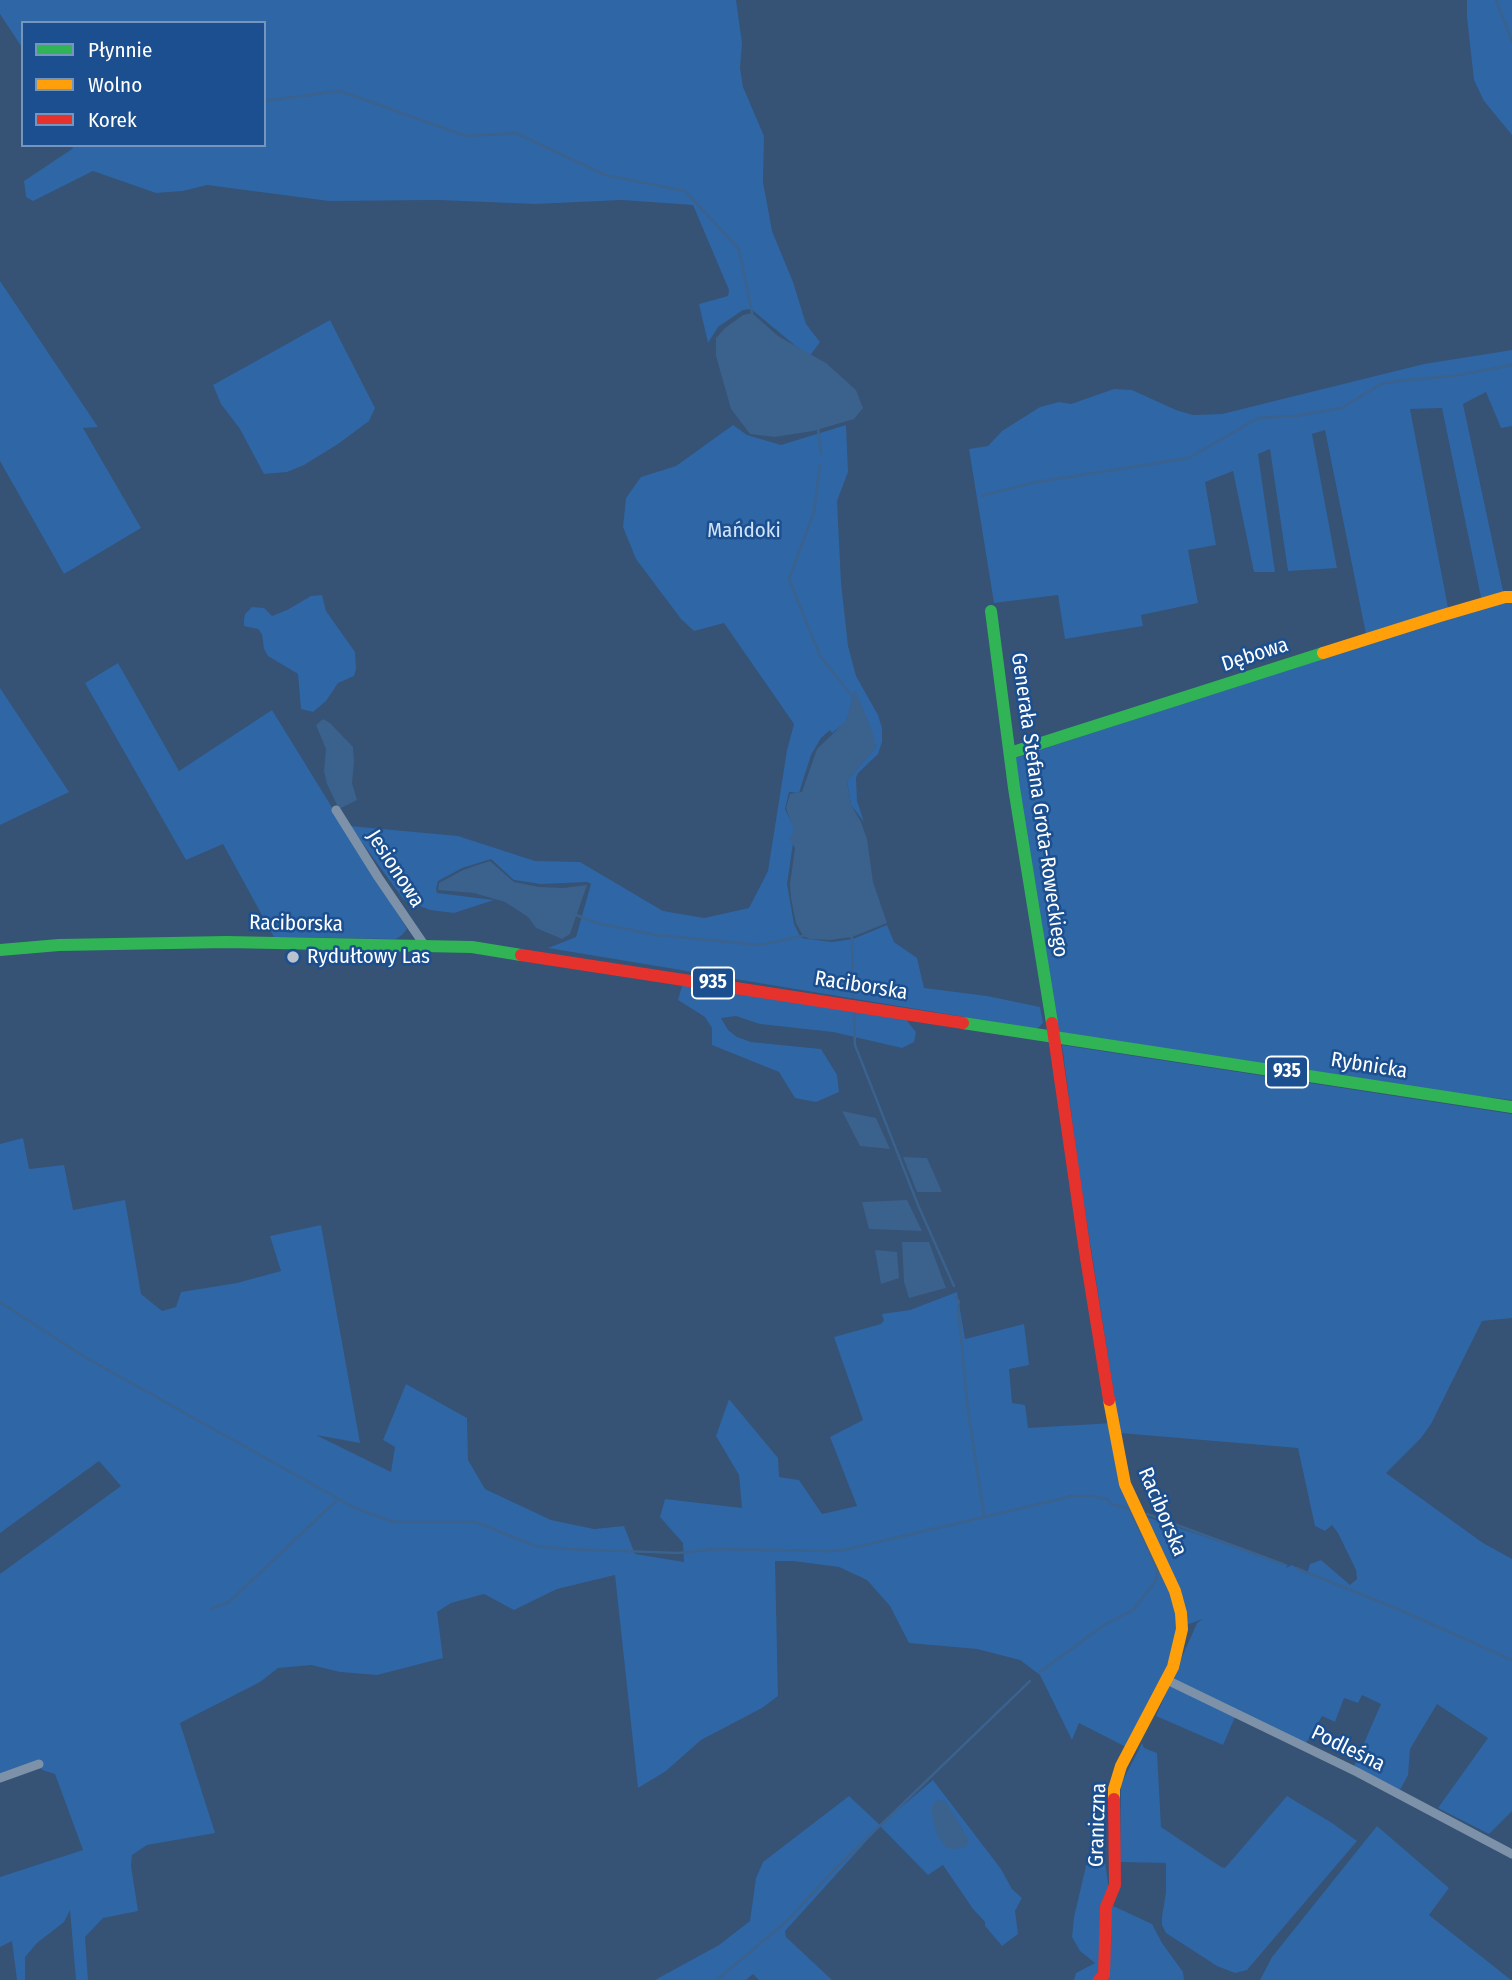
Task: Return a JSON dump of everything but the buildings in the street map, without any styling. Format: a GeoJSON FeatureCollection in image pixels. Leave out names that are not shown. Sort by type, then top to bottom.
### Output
{"type":"FeatureCollection","features":[{"type":"Feature","properties":{"kind":"street","name":"Dębowa"},"geometry":{"type":"LineString","coordinates":[[1010,753],[1440,616],[1512,597]]}},
{"type":"Feature","properties":{"kind":"street","name":"Generała Stefana Grota-Roweckiego"},"geometry":{"type":"LineString","coordinates":[[991,611],[1054,1035]]}},
{"type":"Feature","properties":{"kind":"street","name":"Jesionowa"},"geometry":{"type":"LineString","coordinates":[[337,810],[377,877],[425,946]]}},
{"type":"Feature","properties":{"kind":"street","name":"Raciborska"},"geometry":{"type":"LineString","coordinates":[[0,950],[59,945],[227,942],[472,947],[1054,1035],[1085,1252],[1125,1484],[1170,1580],[1181,1613],[1182,1629],[1167,1680]]}},
{"type":"Feature","properties":{"kind":"street","name":"Rybnicka"},"geometry":{"type":"LineString","coordinates":[[1054,1035],[1512,1107]]}},
{"type":"Feature","properties":{"kind":"street","name":"Podleśna"},"geometry":{"type":"LineString","coordinates":[[1167,1680],[1357,1772],[1512,1854]]}},
{"type":"Feature","properties":{"kind":"street","name":"Graniczna"},"geometry":{"type":"LineString","coordinates":[[1100,1980],[1104,1975],[1106,1907],[1115,1885],[1114,1789],[1121,1766],[1167,1680]]}},
{"type":"Feature","properties":{"kind":"street"},"geometry":{"type":"LineString","coordinates":[[0,1778],[39,1765]]}},
{"type":"Feature","properties":{"kind":"green space"},"geometry":{"type":"Polygon","coordinates":[[[0,0],[736,0],[742,43],[740,68],[743,87],[764,136],[763,182],[772,231],[793,282],[806,324],[820,342],[809,357],[751,309],[743,310],[718,327],[708,343],[699,304],[728,296],[729,290],[693,205],[622,200],[535,204],[438,200],[329,201],[207,185],[183,191],[156,193],[93,171],[33,201],[26,197],[24,181],[73,147],[266,147],[266,21],[21,21],[21,46],[0,14],[0,0]]]}},
{"type":"Feature","properties":{"kind":"green space"},"geometry":{"type":"Polygon","coordinates":[[[1467,0],[1512,0],[1512,135],[1484,101],[1474,80],[1467,0]]]}},
{"type":"Feature","properties":{"kind":"green space"},"geometry":{"type":"Polygon","coordinates":[[[0,281],[98,427],[83,428],[141,528],[64,574],[0,461],[0,281]]]}},
{"type":"Feature","properties":{"kind":"green space"},"geometry":{"type":"Polygon","coordinates":[[[330,320],[375,408],[369,421],[304,465],[287,472],[264,474],[240,429],[221,404],[213,385],[330,320]]]}},
{"type":"Feature","properties":{"kind":"green space"},"geometry":{"type":"Polygon","coordinates":[[[1512,350],[1512,426],[1501,428],[1486,392],[1463,404],[1505,600],[1512,602],[1512,1100],[1057,1033],[1012,759],[1368,644],[1325,430],[1312,434],[1337,568],[1288,571],[1270,449],[1258,454],[1275,572],[1254,572],[1233,471],[1205,482],[1216,545],[1188,550],[1198,603],[1141,615],[1143,626],[1065,639],[1058,595],[994,603],[969,449],[988,446],[1002,431],[1040,407],[1059,402],[1071,404],[1114,389],[1132,390],[1193,415],[1222,414],[1424,364],[1512,350]],[[1442,408],[1410,409],[1450,618],[1483,607],[1442,408]]]}},
{"type":"Feature","properties":{"kind":"green space","name":"Mańdoki"},"geometry":{"type":"Polygon","coordinates":[[[733,425],[747,435],[781,445],[846,425],[848,472],[837,501],[841,583],[848,646],[856,676],[878,715],[882,742],[878,754],[856,778],[857,801],[864,822],[851,805],[847,781],[876,747],[855,692],[846,722],[821,738],[811,755],[799,793],[789,792],[785,809],[795,830],[787,884],[794,924],[801,938],[832,942],[853,939],[887,925],[894,942],[917,958],[924,988],[987,996],[1040,1007],[1043,1023],[1037,1029],[548,948],[576,937],[591,884],[541,884],[514,880],[491,859],[462,868],[438,881],[436,889],[437,893],[494,900],[454,913],[430,910],[404,900],[350,826],[458,836],[535,861],[580,862],[663,911],[704,918],[749,908],[768,871],[787,750],[794,724],[724,623],[694,631],[681,619],[636,559],[623,527],[626,498],[641,477],[676,466],[733,425]]]}},
{"type":"Feature","properties":{"kind":"green space"},"geometry":{"type":"Polygon","coordinates":[[[322,595],[326,611],[355,652],[356,669],[354,676],[338,683],[326,701],[313,712],[301,709],[298,674],[268,656],[262,634],[258,629],[244,626],[244,620],[245,614],[252,607],[264,608],[272,616],[311,596],[322,595]]]}},
{"type":"Feature","properties":{"kind":"green space"},"geometry":{"type":"Polygon","coordinates":[[[118,663],[179,771],[272,710],[407,929],[402,935],[396,939],[274,937],[223,844],[186,860],[85,683],[118,663]]]}},
{"type":"Feature","properties":{"kind":"green space"},"geometry":{"type":"Polygon","coordinates":[[[0,688],[69,792],[0,825],[0,688]]]}},
{"type":"Feature","properties":{"kind":"green space"},"geometry":{"type":"Polygon","coordinates":[[[684,979],[900,1012],[916,1032],[914,1042],[902,1048],[833,1032],[760,1024],[736,1016],[721,1018],[728,1030],[751,1042],[821,1049],[837,1075],[839,1092],[816,1102],[795,1098],[779,1072],[712,1045],[712,1028],[705,1017],[678,1000],[684,979]]]}},
{"type":"Feature","properties":{"kind":"green space"},"geometry":{"type":"Polygon","coordinates":[[[1062,1045],[1512,1114],[1512,1318],[1482,1321],[1431,1424],[1421,1438],[1386,1473],[1483,1543],[1512,1559],[1512,1811],[1489,1834],[1438,1808],[1488,1738],[1437,1704],[1410,1749],[1408,1775],[1400,1790],[1354,1766],[1381,1704],[1362,1695],[1358,1703],[1344,1698],[1335,1722],[1322,1716],[1304,1747],[1235,1717],[1223,1745],[1156,1716],[1197,1623],[1203,1619],[1186,1625],[1144,1516],[1288,1565],[1286,1568],[1292,1565],[1307,1574],[1310,1564],[1321,1560],[1350,1585],[1357,1579],[1356,1570],[1332,1525],[1325,1531],[1315,1526],[1298,1448],[1120,1433],[1062,1045]]]}},
{"type":"Feature","properties":{"kind":"green space"},"geometry":{"type":"Polygon","coordinates":[[[23,1138],[29,1169],[64,1165],[73,1210],[125,1200],[141,1294],[162,1311],[176,1307],[181,1292],[237,1283],[281,1271],[270,1236],[321,1225],[360,1443],[316,1435],[391,1472],[395,1447],[383,1440],[406,1384],[467,1418],[468,1460],[485,1489],[551,1520],[594,1529],[624,1526],[635,1554],[684,1562],[683,1543],[660,1517],[665,1499],[742,1508],[739,1475],[716,1436],[729,1399],[778,1458],[779,1477],[799,1480],[822,1514],[857,1506],[830,1437],[863,1420],[834,1337],[881,1324],[884,1320],[882,1314],[910,1310],[957,1292],[965,1339],[1024,1324],[1029,1365],[1009,1369],[1012,1403],[1025,1405],[1028,1428],[1113,1423],[1125,1484],[1181,1613],[1174,1647],[1162,1682],[1126,1747],[1079,1723],[1072,1740],[1040,1675],[1020,1660],[977,1649],[909,1643],[890,1606],[867,1580],[839,1567],[775,1561],[778,1696],[762,1708],[701,1740],[666,1771],[638,1788],[615,1575],[557,1589],[514,1610],[484,1594],[451,1603],[437,1612],[443,1658],[377,1675],[340,1672],[311,1665],[278,1668],[260,1682],[180,1723],[215,1833],[147,1845],[132,1855],[131,1866],[138,1911],[103,1918],[85,1937],[88,1980],[76,1980],[70,1910],[64,1922],[37,1943],[25,1957],[25,1980],[17,1980],[12,1941],[0,1947],[0,1877],[83,1850],[55,1774],[42,1770],[38,1762],[0,1774],[0,1574],[121,1486],[99,1461],[0,1533],[0,1144],[23,1138]]]}},
{"type":"Feature","properties":{"kind":"green space"},"geometry":{"type":"Polygon","coordinates":[[[1142,1743],[1144,1748],[1157,1753],[1161,1827],[1221,1867],[1225,1868],[1287,1796],[1357,1841],[1247,1970],[1235,1973],[1217,1966],[1166,1933],[1162,1917],[1166,1892],[1166,1863],[1120,1862],[1121,1784],[1142,1743]]]}},
{"type":"Feature","properties":{"kind":"green space"},"geometry":{"type":"Polygon","coordinates":[[[933,1780],[1001,1869],[1012,1889],[1022,1898],[1015,1911],[1018,1934],[1002,1946],[943,1865],[928,1875],[880,1826],[785,1931],[786,1937],[832,1980],[759,1980],[753,1974],[746,1980],[655,1980],[719,1945],[750,1921],[756,1878],[763,1862],[849,1796],[880,1825],[933,1780]]]}},
{"type":"Feature","properties":{"kind":"green space"},"geometry":{"type":"Polygon","coordinates":[[[1377,1826],[1449,1888],[1429,1915],[1511,1980],[1260,1980],[1272,1957],[1377,1826]]]}},
{"type":"Feature","properties":{"kind":"green space"},"geometry":{"type":"Polygon","coordinates":[[[1103,1847],[1111,1905],[1152,1924],[1183,1972],[1184,1980],[1074,1980],[1076,1973],[1095,1963],[1080,1951],[1072,1937],[1086,1866],[1094,1851],[1103,1847]]]}},
{"type":"Feature","properties":{"kind":"shaded area"},"geometry":{"type":"Polygon","coordinates":[[[752,313],[778,336],[826,363],[856,390],[863,408],[854,419],[813,431],[775,437],[750,434],[731,409],[716,356],[716,338],[743,315],[752,313]]]}},
{"type":"Feature","properties":{"kind":"shaded area"},"geometry":{"type":"Polygon","coordinates":[[[855,690],[873,733],[876,748],[847,781],[851,805],[867,839],[873,882],[887,923],[852,937],[810,939],[803,936],[796,923],[791,898],[790,884],[795,848],[789,838],[794,831],[786,808],[790,794],[802,792],[817,749],[846,721],[855,690]]]}},
{"type":"Feature","properties":{"kind":"shaded area"},"geometry":{"type":"Polygon","coordinates":[[[323,719],[353,747],[352,783],[357,800],[339,809],[324,771],[326,749],[316,725],[323,719]]]}},
{"type":"Feature","properties":{"kind":"shaded area"},"geometry":{"type":"Polygon","coordinates":[[[490,861],[514,882],[563,888],[587,885],[570,934],[562,939],[536,928],[528,917],[505,902],[474,893],[438,890],[439,883],[463,870],[490,861]]]}},
{"type":"Feature","properties":{"kind":"shaded area"},"geometry":{"type":"Polygon","coordinates":[[[842,1111],[876,1118],[890,1149],[860,1146],[842,1111]]]}},
{"type":"Feature","properties":{"kind":"shaded area"},"geometry":{"type":"Polygon","coordinates":[[[903,1157],[927,1158],[942,1192],[917,1192],[903,1157]]]}},
{"type":"Feature","properties":{"kind":"shaded area"},"geometry":{"type":"Polygon","coordinates":[[[907,1200],[922,1231],[869,1229],[862,1202],[907,1200]]]}},
{"type":"Feature","properties":{"kind":"shaded area"},"geometry":{"type":"Polygon","coordinates":[[[902,1242],[929,1242],[946,1288],[909,1298],[904,1282],[902,1242]]]}},
{"type":"Feature","properties":{"kind":"shaded area"},"geometry":{"type":"Polygon","coordinates":[[[875,1250],[897,1252],[899,1278],[881,1284],[875,1250]]]}},
{"type":"Feature","properties":{"kind":"shaded area"},"geometry":{"type":"Polygon","coordinates":[[[937,1800],[945,1801],[960,1825],[969,1841],[965,1847],[947,1848],[937,1835],[932,1806],[937,1800]]]}},
{"type":"Feature","properties":{"kind":"waterway"},"geometry":{"type":"LineString","coordinates":[[1496,0],[1512,41]]}},
{"type":"Feature","properties":{"kind":"waterway"},"geometry":{"type":"LineString","coordinates":[[266,101],[340,91],[466,136],[516,133],[605,175],[685,191],[739,249],[752,313]]}},
{"type":"Feature","properties":{"kind":"waterway"},"geometry":{"type":"LineString","coordinates":[[982,496],[1031,483],[1189,458],[1258,418],[1295,416],[1342,408],[1381,384],[1453,376],[1512,365]]}},
{"type":"Feature","properties":{"kind":"waterway"},"geometry":{"type":"LineString","coordinates":[[818,429],[821,454]]}},
{"type":"Feature","properties":{"kind":"waterway"},"geometry":{"type":"LineString","coordinates":[[820,465],[814,512],[789,579],[820,656],[853,697]]}},
{"type":"Feature","properties":{"kind":"waterway"},"geometry":{"type":"LineString","coordinates":[[576,915],[597,923],[656,935],[760,945],[803,936]]}},
{"type":"Feature","properties":{"kind":"waterway"},"geometry":{"type":"LineString","coordinates":[[852,937],[853,997]]}},
{"type":"Feature","properties":{"kind":"waterway"},"geometry":{"type":"LineString","coordinates":[[854,1013],[855,1045],[918,1205],[954,1286]]}},
{"type":"Feature","properties":{"kind":"waterway"},"geometry":{"type":"LineString","coordinates":[[956,1297],[959,1302],[968,1411],[984,1515]]}},
{"type":"Feature","properties":{"kind":"waterway"},"geometry":{"type":"LineString","coordinates":[[0,1302],[83,1356],[353,1507],[393,1522],[476,1522],[535,1546],[567,1549],[679,1553],[714,1549],[829,1551],[844,1550],[1073,1496],[1107,1499],[1111,1504],[1130,1509],[1158,1571],[1155,1582],[1133,1610],[1104,1625],[1040,1672]]}},
{"type":"Feature","properties":{"kind":"waterway"},"geometry":{"type":"LineString","coordinates":[[211,1609],[229,1602],[337,1500]]}},
{"type":"Feature","properties":{"kind":"waterway"},"geometry":{"type":"LineString","coordinates":[[1147,1514],[1283,1564]]}},
{"type":"Feature","properties":{"kind":"waterway"},"geometry":{"type":"LineString","coordinates":[[1296,1568],[1400,1610],[1512,1660]]}},
{"type":"Feature","properties":{"kind":"waterway"},"geometry":{"type":"LineString","coordinates":[[717,1980],[788,1920],[833,1871],[1030,1681]]}},
{"type":"Feature","properties":{"kind":"traffic: fast"},"geometry":{"type":"LineString","coordinates":[[991,611],[1014,788],[1052,1023]]}},
{"type":"Feature","properties":{"kind":"traffic: fast"},"geometry":{"type":"LineString","coordinates":[[1010,753],[1323,653]]}},
{"type":"Feature","properties":{"kind":"traffic: fast"},"geometry":{"type":"LineString","coordinates":[[0,950],[59,945],[227,942],[472,947],[521,955]]}},
{"type":"Feature","properties":{"kind":"traffic: fast"},"geometry":{"type":"LineString","coordinates":[[963,1023],[1512,1107]]}},
{"type":"Feature","properties":{"kind":"traffic: slow"},"geometry":{"type":"LineString","coordinates":[[1323,653],[1440,616],[1512,597]]}},
{"type":"Feature","properties":{"kind":"traffic: slow"},"geometry":{"type":"LineString","coordinates":[[1109,1400],[1125,1484],[1175,1591],[1182,1629],[1173,1667],[1121,1766],[1114,1799]]}},
{"type":"Feature","properties":{"kind":"traffic: jam"},"geometry":{"type":"LineString","coordinates":[[521,955],[963,1023]]}},
{"type":"Feature","properties":{"kind":"traffic: jam"},"geometry":{"type":"LineString","coordinates":[[1052,1023],[1109,1400]]}},
{"type":"Feature","properties":{"kind":"traffic: jam"},"geometry":{"type":"LineString","coordinates":[[1099,1980],[1104,1975],[1106,1907],[1115,1885],[1114,1799]]}},
{"type":"Feature","properties":{"kind":"place","name":"Rydułtowy Las"},"geometry":{"type":"Point","coordinates":[293,957]}}]}
